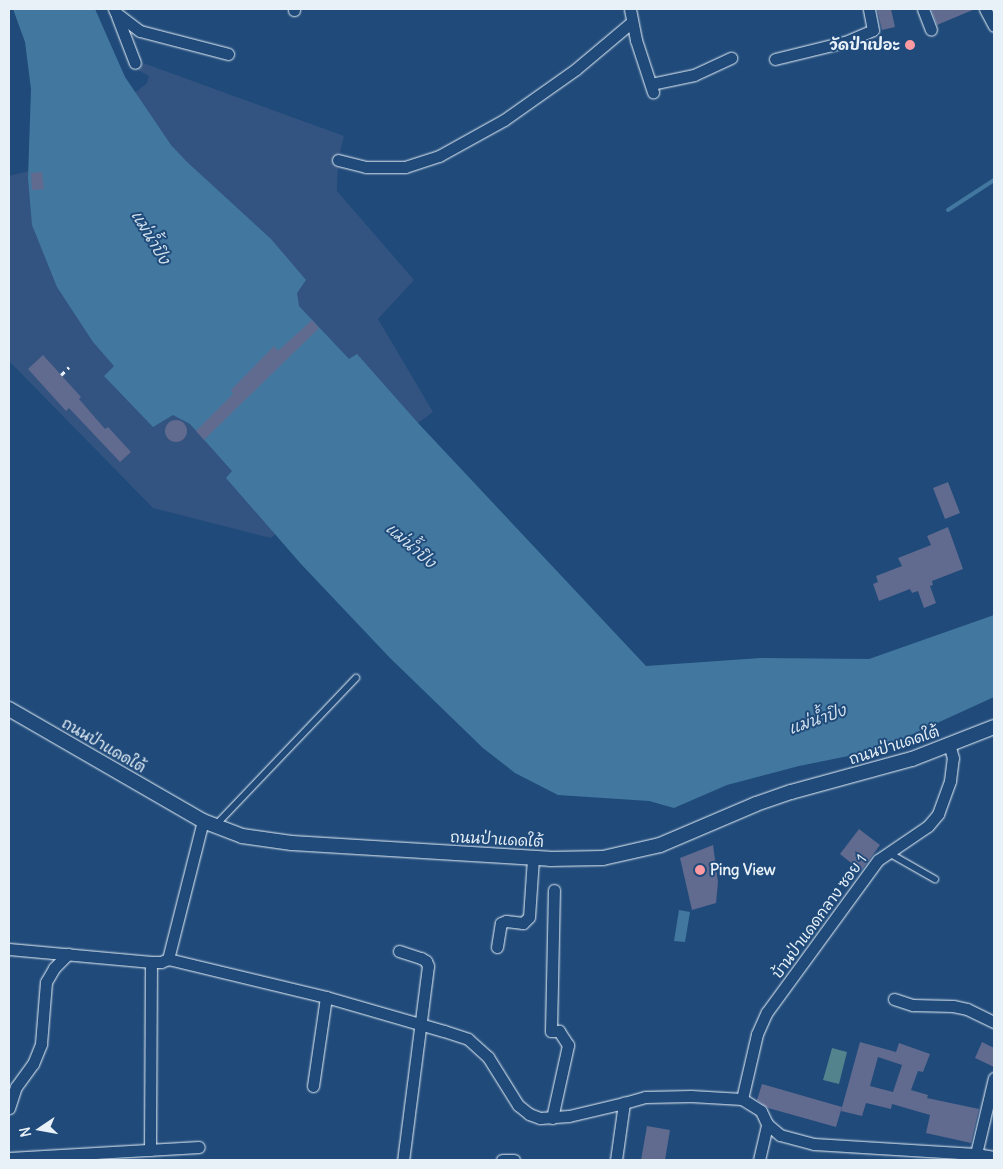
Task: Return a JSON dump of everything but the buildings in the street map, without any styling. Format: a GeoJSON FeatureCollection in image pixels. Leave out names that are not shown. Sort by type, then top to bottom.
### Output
{"type":"FeatureCollection","features":[{"type":"Feature","properties":{"kind":"street"},"geometry":{"type":"LineString","coordinates":[[630,9],[632,22],[652,88],[694,75],[730,58]]}},
{"type":"Feature","properties":{"kind":"street"},"geometry":{"type":"LineString","coordinates":[[775,59],[845,42],[873,30],[869,9]]}},
{"type":"Feature","properties":{"kind":"street"},"geometry":{"type":"LineString","coordinates":[[923,9],[931,30]]}},
{"type":"Feature","properties":{"kind":"street"},"geometry":{"type":"LineString","coordinates":[[984,9],[994,26]]}},
{"type":"Feature","properties":{"kind":"street"},"geometry":{"type":"LineString","coordinates":[[115,11],[140,32],[228,54]]}},
{"type":"Feature","properties":{"kind":"street"},"geometry":{"type":"LineString","coordinates":[[115,11],[135,63]]}},
{"type":"Feature","properties":{"kind":"street"},"geometry":{"type":"LineString","coordinates":[[338,160],[366,167],[405,167],[439,156],[504,120],[576,69],[632,22]]}},
{"type":"Feature","properties":{"kind":"street","name":"ถนนป่าแดดใต้"},"geometry":{"type":"LineString","coordinates":[[9,709],[209,824],[242,836],[266,841],[533,858],[603,858],[660,845],[756,804],[791,792],[883,768],[994,727]]}},
{"type":"Feature","properties":{"kind":"street","name":"บ้านป่าแดดกลาง ซอย 1"},"geometry":{"type":"LineString","coordinates":[[742,1099],[757,1034],[767,1012],[878,860],[928,826],[938,814],[950,781],[953,758],[950,744]]}},
{"type":"Feature","properties":{"kind":"street"},"geometry":{"type":"LineString","coordinates":[[168,959],[209,824]]}},
{"type":"Feature","properties":{"kind":"street"},"geometry":{"type":"LineString","coordinates":[[497,947],[501,923],[506,921],[521,923],[529,917],[533,858]]}},
{"type":"Feature","properties":{"kind":"street"},"geometry":{"type":"LineString","coordinates":[[552,1118],[568,1045],[559,1031],[551,1032],[554,890]]}},
{"type":"Feature","properties":{"kind":"street"},"geometry":{"type":"LineString","coordinates":[[9,948],[150,962],[160,962],[168,959],[326,998],[468,1039],[488,1057],[518,1105],[529,1114],[552,1118],[624,1104],[645,1097],[742,1099],[762,1111],[767,1124],[780,1135],[795,1140],[927,1156],[976,1154],[994,1158]]}},
{"type":"Feature","properties":{"kind":"street"},"geometry":{"type":"LineString","coordinates":[[399,951],[421,958],[426,961],[428,966],[419,1024],[403,1160]]}},
{"type":"Feature","properties":{"kind":"street"},"geometry":{"type":"LineString","coordinates":[[9,1108],[16,1088],[33,1064],[41,1044],[46,982],[54,968],[68,954]]}},
{"type":"Feature","properties":{"kind":"street"},"geometry":{"type":"LineString","coordinates":[[150,962],[150,1150]]}},
{"type":"Feature","properties":{"kind":"street"},"geometry":{"type":"LineString","coordinates":[[313,1086],[326,998]]}},
{"type":"Feature","properties":{"kind":"street"},"geometry":{"type":"LineString","coordinates":[[894,998],[913,1005],[953,1006],[967,1009],[994,1022]]}},
{"type":"Feature","properties":{"kind":"street"},"geometry":{"type":"LineString","coordinates":[[976,1154],[994,1078]]}},
{"type":"Feature","properties":{"kind":"street"},"geometry":{"type":"LineString","coordinates":[[616,1160],[624,1104]]}},
{"type":"Feature","properties":{"kind":"street"},"geometry":{"type":"LineString","coordinates":[[759,1160],[767,1124]]}},
{"type":"Feature","properties":{"kind":"street"},"geometry":{"type":"LineString","coordinates":[[9,1158],[199,1148]]}},
{"type":"Feature","properties":{"kind":"street"},"geometry":{"type":"LineString","coordinates":[[857,1148],[857,1160]]}},
{"type":"Feature","properties":{"kind":"street"},"geometry":{"type":"LineString","coordinates":[[502,1160],[514,1160]]}},
{"type":"Feature","properties":{"kind":"lane"},"geometry":{"type":"LineString","coordinates":[[209,824],[356,678]]}},
{"type":"Feature","properties":{"kind":"lane"},"geometry":{"type":"LineString","coordinates":[[889,852],[935,879]]}},
{"type":"Feature","properties":{"kind":"path"},"geometry":{"type":"LineString","coordinates":[[61,375],[69,367]]}},
{"type":"Feature","properties":{"kind":"shaded area"},"geometry":{"type":"Polygon","coordinates":[[[143,63],[344,136],[338,160],[337,191],[414,280],[378,319],[433,412],[310,502],[271,538],[153,508],[9,361],[9,176],[41,168],[147,83],[149,76],[136,69],[143,63]]]}},
{"type":"Feature","properties":{"kind":"green space"},"geometry":{"type":"Polygon","coordinates":[[[832,1048],[847,1052],[839,1084],[823,1080],[832,1048]]]}},
{"type":"Feature","properties":{"kind":"water","name":"แม่น้ำปิง"},"geometry":{"type":"Polygon","coordinates":[[[13,9],[95,9],[125,77],[171,145],[271,239],[306,280],[297,293],[299,306],[349,359],[357,354],[418,423],[646,666],[761,658],[869,659],[994,615],[994,697],[878,750],[799,766],[727,785],[674,808],[649,801],[558,795],[515,773],[483,748],[390,658],[301,564],[226,478],[232,471],[190,424],[173,415],[153,427],[104,376],[114,366],[93,342],[57,287],[32,225],[28,178],[31,89],[25,42],[13,9]]]}},
{"type":"Feature","properties":{"kind":"water"},"geometry":{"type":"Polygon","coordinates":[[[679,910],[690,912],[685,942],[674,941],[679,910]]]}},
{"type":"Feature","properties":{"kind":"waterway"},"geometry":{"type":"LineString","coordinates":[[948,210],[994,180]]}},
{"type":"Feature","properties":{"kind":"place","name":"วัดป่าเปอะ"},"geometry":{"type":"Point","coordinates":[910,45]}},
{"type":"Feature","properties":{"kind":"place","name":"Ping View"},"geometry":{"type":"Point","coordinates":[700,870]}}]}
